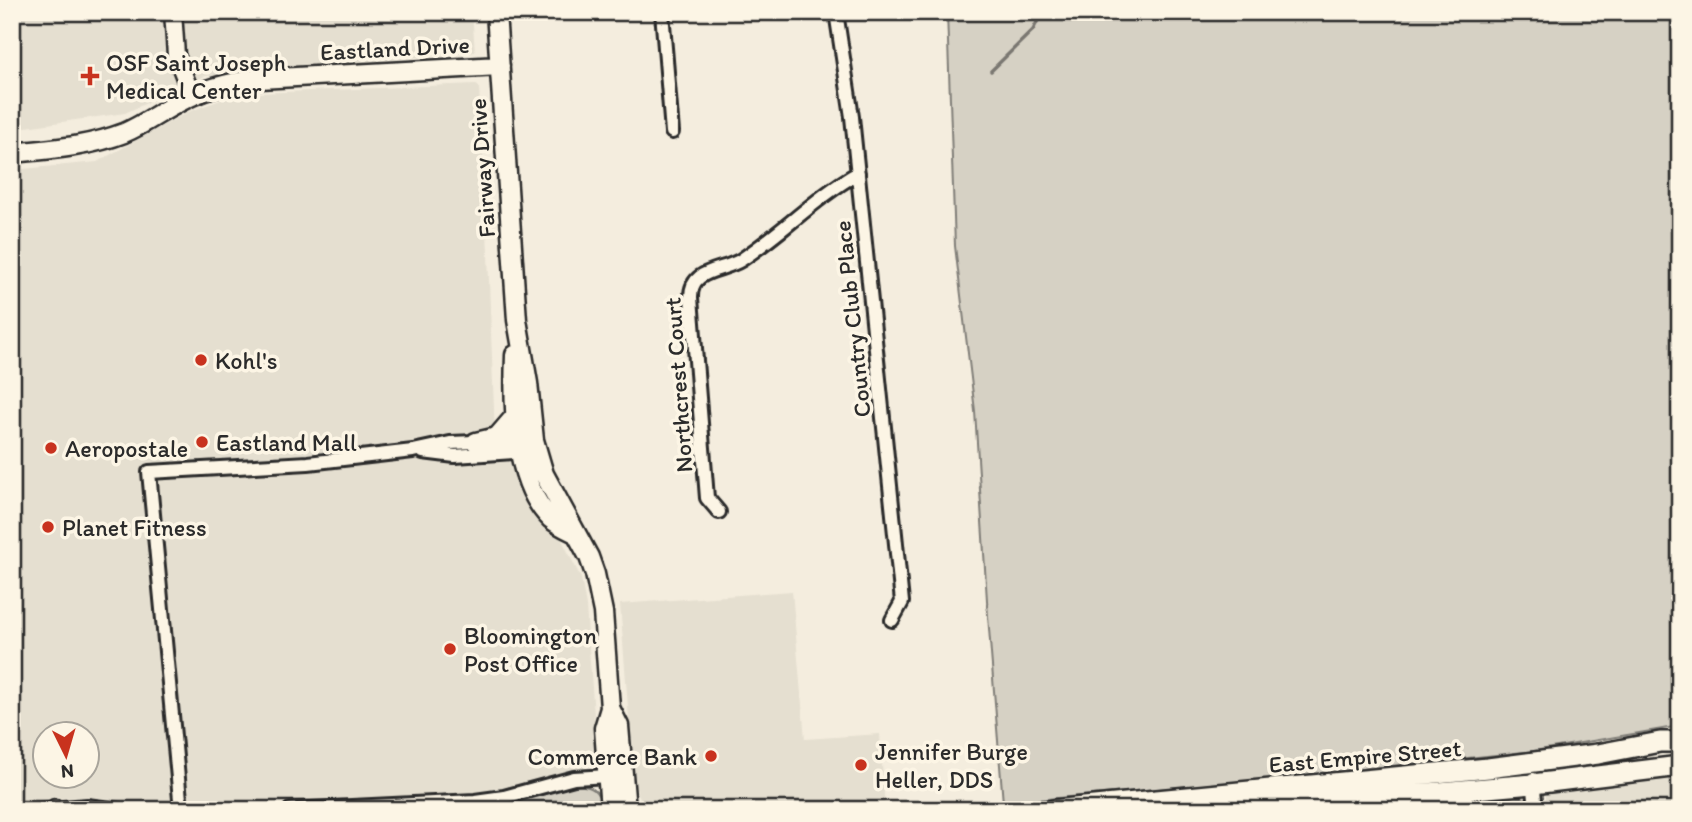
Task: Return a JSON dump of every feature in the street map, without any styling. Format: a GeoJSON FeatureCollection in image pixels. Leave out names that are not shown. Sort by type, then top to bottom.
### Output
{"type":"FeatureCollection","features":[{"type":"Feature","properties":{"kind":"main road","name":"Fairway Drive"},"geometry":{"type":"LineString","coordinates":[[496,12],[517,320],[528,383],[528,478],[552,519],[576,534],[589,557],[599,591],[610,708],[604,728],[610,810]]}},
{"type":"Feature","properties":{"kind":"main road","name":"Eastland Drive"},"geometry":{"type":"LineString","coordinates":[[12,153],[76,147],[101,141],[136,128],[192,96],[224,85],[259,79],[500,66]]}},
{"type":"Feature","properties":{"kind":"main road","name":"Fairway Drive"},"geometry":{"type":"LineString","coordinates":[[517,320],[514,384],[516,415],[527,446]]}},
{"type":"Feature","properties":{"kind":"main road"},"geometry":{"type":"LineString","coordinates":[[476,442],[497,437],[516,415]]}},
{"type":"Feature","properties":{"kind":"main road","name":"Fairway Drive"},"geometry":{"type":"LineString","coordinates":[[610,708],[619,726],[626,810]]}},
{"type":"Feature","properties":{"kind":"main road","name":"East Empire Street"},"geometry":{"type":"LineString","coordinates":[[1053,810],[1531,763],[1680,740]]}},
{"type":"Feature","properties":{"kind":"main road","name":"East Empire Street"},"geometry":{"type":"LineString","coordinates":[[1232,810],[1533,784],[1680,766]]}},
{"type":"Feature","properties":{"kind":"street"},"geometry":{"type":"LineString","coordinates":[[173,12],[176,55],[192,96]]}},
{"type":"Feature","properties":{"kind":"street"},"geometry":{"type":"LineString","coordinates":[[662,12],[672,132]]}},
{"type":"Feature","properties":{"kind":"street","name":"Country Club Place"},"geometry":{"type":"LineString","coordinates":[[836,12],[852,117],[902,602],[892,620]]}},
{"type":"Feature","properties":{"kind":"street","name":"Northcrest Court"},"geometry":{"type":"LineString","coordinates":[[719,513],[707,498],[691,298],[693,284],[702,274],[720,270],[741,260],[838,184],[858,173]]}},
{"type":"Feature","properties":{"kind":"street"},"geometry":{"type":"LineString","coordinates":[[181,810],[149,472],[308,463],[412,451],[450,443],[527,446]]}},
{"type":"Feature","properties":{"kind":"street"},"geometry":{"type":"LineString","coordinates":[[412,451],[455,456],[527,446]]}},
{"type":"Feature","properties":{"kind":"street"},"geometry":{"type":"LineString","coordinates":[[1531,763],[1536,810]]}},
{"type":"Feature","properties":{"kind":"street"},"geometry":{"type":"LineString","coordinates":[[290,810],[475,802],[575,778],[608,776]]}},
{"type":"Feature","properties":{"kind":"street"},"geometry":{"type":"LineString","coordinates":[[50,809],[88,806],[118,810]]}},
{"type":"Feature","properties":{"kind":"shaded area"},"geometry":{"type":"Polygon","coordinates":[[[12,12],[472,12],[475,52],[205,76],[125,113],[12,129],[12,12]]]}},
{"type":"Feature","properties":{"kind":"shaded area"},"geometry":{"type":"Polygon","coordinates":[[[947,12],[1680,12],[1680,726],[1534,751],[1003,803],[975,411],[955,246],[947,12]]]}},
{"type":"Feature","properties":{"kind":"shaded area"},"geometry":{"type":"Polygon","coordinates":[[[475,84],[479,87],[496,461],[507,461],[516,468],[543,518],[561,538],[581,578],[586,606],[597,756],[594,764],[585,769],[570,770],[513,787],[457,795],[193,806],[193,810],[12,810],[12,170],[97,162],[188,112],[226,98],[260,93],[475,84]]]}},
{"type":"Feature","properties":{"kind":"shaded area"},"geometry":{"type":"Polygon","coordinates":[[[792,591],[805,739],[880,734],[885,810],[643,806],[634,784],[620,604],[792,591]]]}},
{"type":"Feature","properties":{"kind":"shaded area"},"geometry":{"type":"Polygon","coordinates":[[[1680,778],[1680,810],[1545,810],[1546,796],[1553,789],[1560,787],[1680,778]]]}},
{"type":"Feature","properties":{"kind":"shaded area"},"geometry":{"type":"Polygon","coordinates":[[[576,785],[597,792],[600,800],[595,810],[423,810],[506,803],[576,785]]]}},
{"type":"Feature","properties":{"kind":"shaded area"},"geometry":{"type":"Polygon","coordinates":[[[1503,793],[1526,799],[1527,810],[1437,810],[1400,807],[1313,810],[1503,793]]]}},
{"type":"Feature","properties":{"kind":"waterway"},"geometry":{"type":"LineString","coordinates":[[991,71],[1033,30],[1038,20]]}},
{"type":"Feature","properties":{"kind":"place","name":"OSF Saint Joseph Medical Center"},"geometry":{"type":"Point","coordinates":[90,76]}},
{"type":"Feature","properties":{"kind":"place","name":"Kohl's"},"geometry":{"type":"Point","coordinates":[201,360]}},
{"type":"Feature","properties":{"kind":"place","name":"Eastland Mall"},"geometry":{"type":"Point","coordinates":[202,442]}},
{"type":"Feature","properties":{"kind":"place","name":"Aeropostale"},"geometry":{"type":"Point","coordinates":[51,448]}},
{"type":"Feature","properties":{"kind":"place","name":"Planet Fitness"},"geometry":{"type":"Point","coordinates":[48,527]}},
{"type":"Feature","properties":{"kind":"place","name":"Bloomington Post Office"},"geometry":{"type":"Point","coordinates":[450,649]}},
{"type":"Feature","properties":{"kind":"place","name":"Commerce Bank"},"geometry":{"type":"Point","coordinates":[711,756]}},
{"type":"Feature","properties":{"kind":"place","name":"Jennifer Burge Heller, DDS"},"geometry":{"type":"Point","coordinates":[861,765]}}]}
